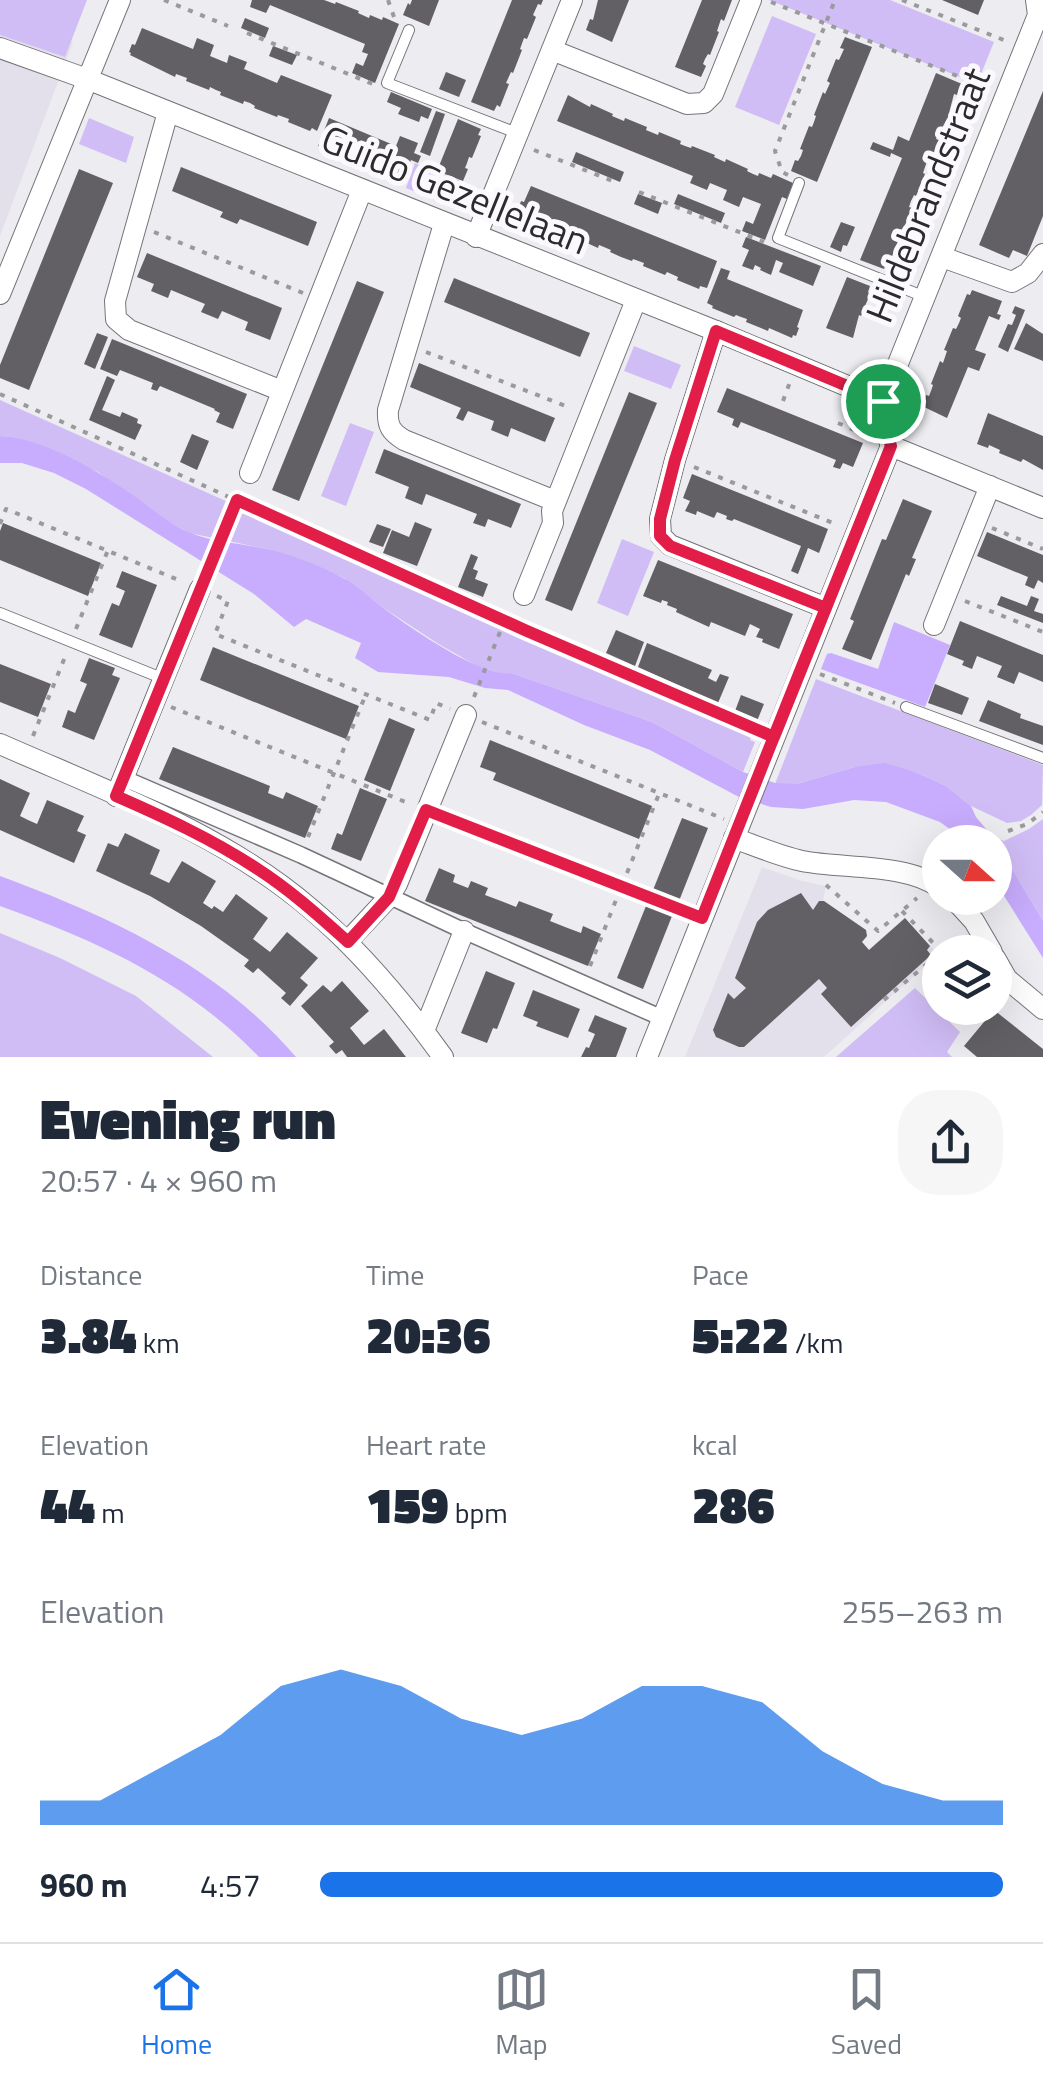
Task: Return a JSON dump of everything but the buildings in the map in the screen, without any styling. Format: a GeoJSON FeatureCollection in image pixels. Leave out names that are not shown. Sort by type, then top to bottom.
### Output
{"type":"FeatureCollection","features":[{"type":"Feature","properties":{"kind":"street"},"geometry":{"type":"LineString","coordinates":[[0,294],[120,0]]}},
{"type":"Feature","properties":{"kind":"street"},"geometry":{"type":"LineString","coordinates":[[476,236],[572,0]]}},
{"type":"Feature","properties":{"kind":"street"},"geometry":{"type":"LineString","coordinates":[[552,50],[686,104],[704,103],[714,94],[751,0]]}},
{"type":"Feature","properties":{"kind":"street","name":"Hildebrandstraat"},"geometry":{"type":"LineString","coordinates":[[883,401],[1039,9]]}},
{"type":"Feature","properties":{"kind":"street","name":"Guido Gezellelaan"},"geometry":{"type":"LineString","coordinates":[[0,48],[88,79],[883,401]]}},
{"type":"Feature","properties":{"kind":"street"},"geometry":{"type":"LineString","coordinates":[[168,112],[115,301],[116,319],[129,330],[282,391]]}},
{"type":"Feature","properties":{"kind":"street"},"geometry":{"type":"LineString","coordinates":[[250,473],[362,190]]}},
{"type":"Feature","properties":{"kind":"street"},"geometry":{"type":"LineString","coordinates":[[444,224],[387,422],[392,433],[404,440],[555,501]]}},
{"type":"Feature","properties":{"kind":"street"},"geometry":{"type":"LineString","coordinates":[[942,257],[1012,282],[1028,272],[1043,254]]}},
{"type":"Feature","properties":{"kind":"street"},"geometry":{"type":"LineString","coordinates":[[524,595],[553,523],[555,501],[636,300]]}},
{"type":"Feature","properties":{"kind":"street"},"geometry":{"type":"LineString","coordinates":[[716,331],[675,460],[660,519],[660,536],[670,546],[826,608]]}},
{"type":"Feature","properties":{"kind":"street"},"geometry":{"type":"LineString","coordinates":[[647,1057],[891,446],[882,417],[883,401]]}},
{"type":"Feature","properties":{"kind":"street"},"geometry":{"type":"LineString","coordinates":[[891,446],[1043,508]]}},
{"type":"Feature","properties":{"kind":"street"},"geometry":{"type":"LineString","coordinates":[[934,625],[990,486]]}},
{"type":"Feature","properties":{"kind":"street"},"geometry":{"type":"LineString","coordinates":[[120,787],[200,589]]}},
{"type":"Feature","properties":{"kind":"street"},"geometry":{"type":"LineString","coordinates":[[348,942],[389,897],[470,706]]}},
{"type":"Feature","properties":{"kind":"street"},"geometry":{"type":"LineString","coordinates":[[0,744],[300,855],[662,1018]]}},
{"type":"Feature","properties":{"kind":"street"},"geometry":{"type":"LineString","coordinates":[[120,787],[258,869],[309,907],[378,974],[443,1057]]}},
{"type":"Feature","properties":{"kind":"street"},"geometry":{"type":"LineString","coordinates":[[739,826],[802,861],[899,872],[922,880]]}},
{"type":"Feature","properties":{"kind":"street"},"geometry":{"type":"LineString","coordinates":[[424,1030],[464,931]]}},
{"type":"Feature","properties":{"kind":"street"},"geometry":{"type":"LineString","coordinates":[[1012,984],[1043,1009]]}},
{"type":"Feature","properties":{"kind":"lane"},"geometry":{"type":"LineString","coordinates":[[409,30],[388,83],[516,138]]}},
{"type":"Feature","properties":{"kind":"lane"},"geometry":{"type":"LineString","coordinates":[[799,183],[778,238],[925,296]]}},
{"type":"Feature","properties":{"kind":"lane"},"geometry":{"type":"LineString","coordinates":[[0,612],[164,679]]}},
{"type":"Feature","properties":{"kind":"lane"},"geometry":{"type":"LineString","coordinates":[[906,707],[1043,758]]}},
{"type":"Feature","properties":{"kind":"lane"},"geometry":{"type":"LineString","coordinates":[[426,810],[621,888]]}},
{"type":"Feature","properties":{"kind":"path"},"geometry":{"type":"LineString","coordinates":[[164,0],[228,26]]}},
{"type":"Feature","properties":{"kind":"path"},"geometry":{"type":"LineString","coordinates":[[388,0],[394,17],[409,30]]}},
{"type":"Feature","properties":{"kind":"path"},"geometry":{"type":"LineString","coordinates":[[766,0],[1005,96]]}},
{"type":"Feature","properties":{"kind":"path"},"geometry":{"type":"LineString","coordinates":[[799,183],[782,172],[775,151],[835,0]]}},
{"type":"Feature","properties":{"kind":"path"},"geometry":{"type":"LineString","coordinates":[[902,0],[1025,48]]}},
{"type":"Feature","properties":{"kind":"path"},"geometry":{"type":"LineString","coordinates":[[247,33],[376,85],[388,83]]}},
{"type":"Feature","properties":{"kind":"path"},"geometry":{"type":"LineString","coordinates":[[516,138],[618,184]]}},
{"type":"Feature","properties":{"kind":"path"},"geometry":{"type":"LineString","coordinates":[[640,192],[764,242],[778,238]]}},
{"type":"Feature","properties":{"kind":"path"},"geometry":{"type":"LineString","coordinates":[[136,225],[319,299]]}},
{"type":"Feature","properties":{"kind":"path"},"geometry":{"type":"LineString","coordinates":[[407,345],[590,416]]}},
{"type":"Feature","properties":{"kind":"path"},"geometry":{"type":"LineString","coordinates":[[0,394],[771,743]]}},
{"type":"Feature","properties":{"kind":"path"},"geometry":{"type":"LineString","coordinates":[[675,460],[856,532]]}},
{"type":"Feature","properties":{"kind":"path"},"geometry":{"type":"LineString","coordinates":[[200,589],[237,500]]}},
{"type":"Feature","properties":{"kind":"path"},"geometry":{"type":"LineString","coordinates":[[0,524],[6,509],[228,601],[216,634],[430,720],[436,704],[470,706],[739,826]]}},
{"type":"Feature","properties":{"kind":"path"},"geometry":{"type":"LineString","coordinates":[[976,522],[1043,549]]}},
{"type":"Feature","properties":{"kind":"path"},"geometry":{"type":"LineString","coordinates":[[947,594],[1043,632]]}},
{"type":"Feature","properties":{"kind":"path"},"geometry":{"type":"LineString","coordinates":[[470,706],[504,623]]}},
{"type":"Feature","properties":{"kind":"path"},"geometry":{"type":"LineString","coordinates":[[801,667],[906,707]]}},
{"type":"Feature","properties":{"kind":"path"},"geometry":{"type":"LineString","coordinates":[[300,855],[366,694]]}},
{"type":"Feature","properties":{"kind":"path"},"geometry":{"type":"LineString","coordinates":[[155,701],[426,810]]}},
{"type":"Feature","properties":{"kind":"path"},"geometry":{"type":"LineString","coordinates":[[1012,830],[1043,812]]}},
{"type":"Feature","properties":{"kind":"path"},"geometry":{"type":"LineString","coordinates":[[826,886],[878,931],[922,896]]}},
{"type":"Feature","properties":{"kind":"path"},"geometry":{"type":"LineString","coordinates":[[621,888],[702,918]]}},
{"type":"Feature","properties":{"kind":"path"},"geometry":{"type":"LineString","coordinates":[[902,911],[925,935]]}},
{"type":"Feature","properties":{"kind":"path"},"geometry":{"type":"LineString","coordinates":[[884,1000],[922,968]]}},
{"type":"Feature","properties":{"kind":"shaded area"},"geometry":{"type":"Polygon","coordinates":[[[0,0],[87,0],[65,57],[0,35],[0,0]]]}},
{"type":"Feature","properties":{"kind":"shaded area"},"geometry":{"type":"Polygon","coordinates":[[[769,0],[890,0],[994,42],[977,84],[769,0]]]}},
{"type":"Feature","properties":{"kind":"shaded area"},"geometry":{"type":"Polygon","coordinates":[[[0,16],[73,42],[0,236],[0,16]]]}},
{"type":"Feature","properties":{"kind":"shaded area"},"geometry":{"type":"Polygon","coordinates":[[[772,16],[816,34],[779,125],[735,107],[772,16]]]}},
{"type":"Feature","properties":{"kind":"shaded area"},"geometry":{"type":"Polygon","coordinates":[[[89,118],[134,137],[126,163],[79,144],[89,118]]]}},
{"type":"Feature","properties":{"kind":"shaded area"},"geometry":{"type":"Polygon","coordinates":[[[415,163],[469,184],[459,209],[406,188],[415,163]]]}},
{"type":"Feature","properties":{"kind":"shaded area"},"geometry":{"type":"Polygon","coordinates":[[[634,346],[681,365],[671,389],[624,371],[634,346]]]}},
{"type":"Feature","properties":{"kind":"shaded area"},"geometry":{"type":"Polygon","coordinates":[[[0,400],[751,736],[750,740],[755,742],[743,772],[652,722],[511,673],[477,666],[379,605],[344,578],[267,549],[189,533],[98,472],[0,436],[0,400]]]}},
{"type":"Feature","properties":{"kind":"shaded area"},"geometry":{"type":"Polygon","coordinates":[[[350,423],[374,432],[346,506],[321,496],[350,423]]]}},
{"type":"Feature","properties":{"kind":"shaded area"},"geometry":{"type":"Polygon","coordinates":[[[0,436],[35,443],[72,458],[188,532],[272,550],[323,568],[351,582],[406,624],[462,658],[652,722],[743,772],[775,783],[797,784],[855,767],[885,763],[946,786],[971,806],[983,825],[944,825],[886,802],[854,800],[803,809],[771,807],[739,797],[650,750],[508,690],[449,677],[378,672],[355,658],[361,643],[306,619],[294,627],[254,594],[86,489],[22,463],[0,463],[0,436]]]}},
{"type":"Feature","properties":{"kind":"shaded area"},"geometry":{"type":"Polygon","coordinates":[[[622,539],[654,552],[628,616],[597,603],[622,539]]]}},
{"type":"Feature","properties":{"kind":"shaded area"},"geometry":{"type":"Polygon","coordinates":[[[894,622],[950,645],[925,707],[821,669],[831,653],[878,669],[894,622]]]}},
{"type":"Feature","properties":{"kind":"shaded area"},"geometry":{"type":"Polygon","coordinates":[[[816,679],[1043,765],[1042,805],[1021,821],[1007,823],[915,772],[855,767],[797,784],[775,784],[816,679]]]}},
{"type":"Feature","properties":{"kind":"shaded area"},"geometry":{"type":"Polygon","coordinates":[[[1043,819],[1043,921],[1012,869],[1012,837],[1043,819]]]}},
{"type":"Feature","properties":{"kind":"shaded area"},"geometry":{"type":"Polygon","coordinates":[[[762,867],[826,886],[823,901],[866,930],[862,942],[869,949],[905,918],[922,937],[922,968],[824,1057],[685,1057],[762,867]]]}},
{"type":"Feature","properties":{"kind":"shaded area"},"geometry":{"type":"Polygon","coordinates":[[[1012,869],[1043,921],[1043,958],[1012,909],[1012,869]]]}},
{"type":"Feature","properties":{"kind":"shaded area"},"geometry":{"type":"Polygon","coordinates":[[[0,876],[122,927],[160,948],[232,996],[296,1057],[259,1057],[201,1006],[139,966],[0,906],[0,876]]]}},
{"type":"Feature","properties":{"kind":"shaded area"},"geometry":{"type":"Polygon","coordinates":[[[0,933],[136,996],[213,1057],[0,1057],[0,933]]]}},
{"type":"Feature","properties":{"kind":"shaded area"},"geometry":{"type":"Polygon","coordinates":[[[915,988],[922,995],[922,1025],[953,1025],[960,1032],[947,1052],[952,1057],[836,1057],[915,988]]]}},
{"type":"Feature","properties":{"kind":"route"},"geometry":{"type":"LineString","coordinates":[[883,401],[716,331],[675,460],[660,519],[660,536],[670,546],[826,608],[702,918],[426,810],[389,897],[348,942],[258,869],[171,820],[116,796],[237,500],[774,737],[801,667],[826,608],[891,446],[882,417],[883,401]]}}]}
